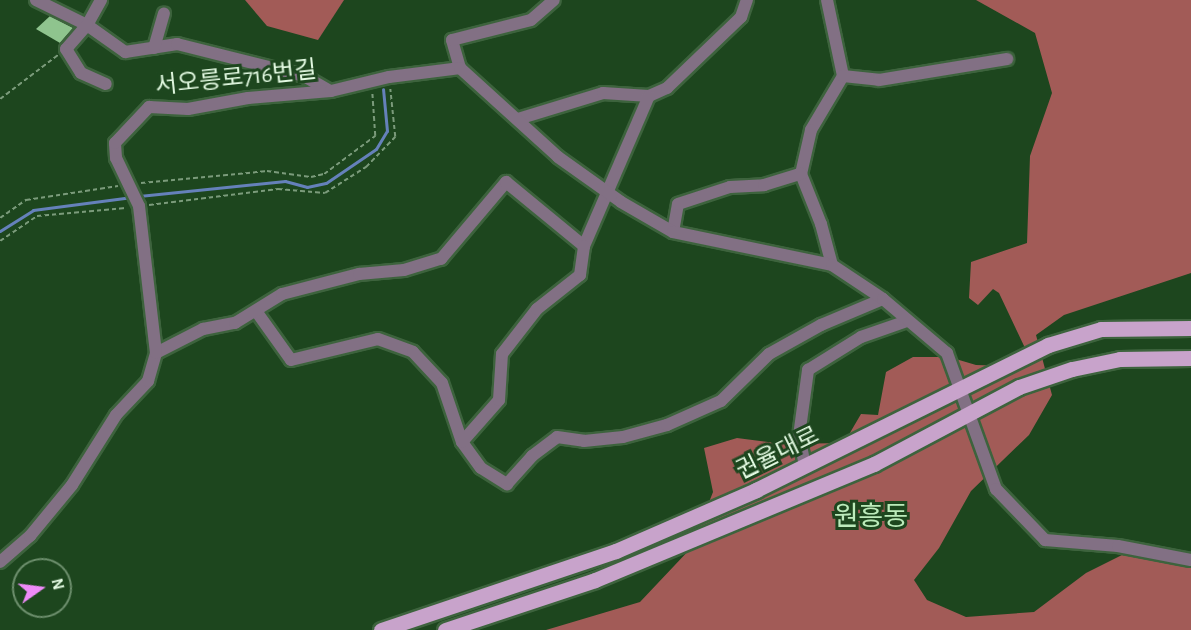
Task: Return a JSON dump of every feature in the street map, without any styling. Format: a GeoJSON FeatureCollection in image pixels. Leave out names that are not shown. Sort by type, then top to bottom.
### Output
{"type":"FeatureCollection","features":[{"type":"Feature","properties":{"kind":"main road","name":"권율대로"},"geometry":{"type":"LineString","coordinates":[[381,630],[616,551],[806,466],[961,385],[1048,345],[1101,329],[1191,328]]}},
{"type":"Feature","properties":{"kind":"main road","name":"권율대로"},"geometry":{"type":"LineString","coordinates":[[445,630],[595,580],[874,464],[1019,387],[1072,369],[1120,359],[1191,358]]}},
{"type":"Feature","properties":{"kind":"street","name":"서오릉로716번길"},"geometry":{"type":"LineString","coordinates":[[36,0],[87,25],[125,52],[177,44],[304,76],[331,91]]}},
{"type":"Feature","properties":{"kind":"street"},"geometry":{"type":"LineString","coordinates":[[554,0],[531,20],[452,40],[460,68],[558,157],[606,192],[673,232],[832,265],[884,299],[947,353],[961,385],[996,489],[1045,540],[1118,546],[1191,560]]}},
{"type":"Feature","properties":{"kind":"street"},"geometry":{"type":"LineString","coordinates":[[518,119],[603,93],[648,96],[667,88],[741,17],[747,0]]}},
{"type":"Feature","properties":{"kind":"street"},"geometry":{"type":"LineString","coordinates":[[827,0],[843,76],[811,129],[801,174],[821,224],[832,265]]}},
{"type":"Feature","properties":{"kind":"street"},"geometry":{"type":"LineString","coordinates":[[99,1],[87,25],[66,49],[81,74],[106,84]]}},
{"type":"Feature","properties":{"kind":"street"},"geometry":{"type":"LineString","coordinates":[[154,48],[164,13]]}},
{"type":"Feature","properties":{"kind":"street"},"geometry":{"type":"LineString","coordinates":[[843,76],[879,80],[1007,59]]}},
{"type":"Feature","properties":{"kind":"street"},"geometry":{"type":"LineString","coordinates":[[331,91],[389,77],[460,68]]}},
{"type":"Feature","properties":{"kind":"street","name":"서오릉로716번길"},"geometry":{"type":"LineString","coordinates":[[134,196],[116,158],[115,142],[149,107],[188,109],[248,98],[331,91]]}},
{"type":"Feature","properties":{"kind":"street"},"geometry":{"type":"LineString","coordinates":[[462,442],[499,400],[502,354],[537,309],[580,275],[584,246],[648,96]]}},
{"type":"Feature","properties":{"kind":"street"},"geometry":{"type":"LineString","coordinates":[[673,232],[678,204],[730,187],[764,185],[801,174]]}},
{"type":"Feature","properties":{"kind":"street"},"geometry":{"type":"LineString","coordinates":[[156,353],[204,329],[235,323],[282,294],[359,274],[404,270],[441,259],[506,182],[584,246]]}},
{"type":"Feature","properties":{"kind":"street"},"geometry":{"type":"LineString","coordinates":[[0,562],[30,536],[72,485],[116,415],[148,381],[156,353],[151,341],[134,196]]}},
{"type":"Feature","properties":{"kind":"street"},"geometry":{"type":"LineString","coordinates":[[256,310],[291,360],[378,339],[413,352],[442,383],[462,442],[481,468],[507,484],[532,456],[557,437],[584,441],[667,425],[721,401],[770,354],[821,325],[884,299]]}},
{"type":"Feature","properties":{"kind":"street"},"geometry":{"type":"LineString","coordinates":[[806,466],[799,436],[808,370],[861,337],[907,321]]}},
{"type":"Feature","properties":{"kind":"path"},"geometry":{"type":"LineString","coordinates":[[0,99],[66,49]]}},
{"type":"Feature","properties":{"kind":"path"},"geometry":{"type":"LineString","coordinates":[[0,218],[27,200],[278,189],[325,194],[366,167],[396,137],[389,77]]}},
{"type":"Feature","properties":{"kind":"path"},"geometry":{"type":"LineString","coordinates":[[0,241],[37,216],[267,171],[311,177],[324,174],[375,136],[371,83]]}},
{"type":"Feature","properties":{"kind":"shaded area"},"geometry":{"type":"Polygon","coordinates":[[[245,0],[344,0],[318,40],[267,26],[245,0]]]}},
{"type":"Feature","properties":{"kind":"shaded area"},"geometry":{"type":"Polygon","coordinates":[[[976,0],[1191,0],[1191,273],[1064,315],[1036,335],[1052,395],[1029,435],[971,491],[939,548],[914,580],[927,600],[966,617],[1034,612],[1086,573],[1122,555],[1191,561],[1191,630],[546,630],[640,602],[691,548],[713,492],[704,448],[737,438],[784,444],[844,443],[861,414],[878,415],[886,372],[913,357],[949,357],[976,365],[1008,366],[1020,359],[1025,348],[999,293],[993,289],[978,305],[969,298],[971,262],[1027,243],[1030,156],[1052,93],[1035,33],[976,0]]]}},
{"type":"Feature","properties":{"kind":"building"},"geometry":{"type":"Polygon","coordinates":[[[50,16],[73,28],[60,43],[36,29],[50,16]]]}},
{"type":"Feature","properties":{"kind":"waterway"},"geometry":{"type":"LineString","coordinates":[[139,196],[285,181],[307,187],[326,183],[376,149],[387,131],[383,89]]}},
{"type":"Feature","properties":{"kind":"waterway"},"geometry":{"type":"LineString","coordinates":[[0,231],[33,210],[132,197]]}},
{"type":"Feature","properties":{"kind":"district","name":"원흥동"},"geometry":{"type":"Point","coordinates":[871,517]}}]}
